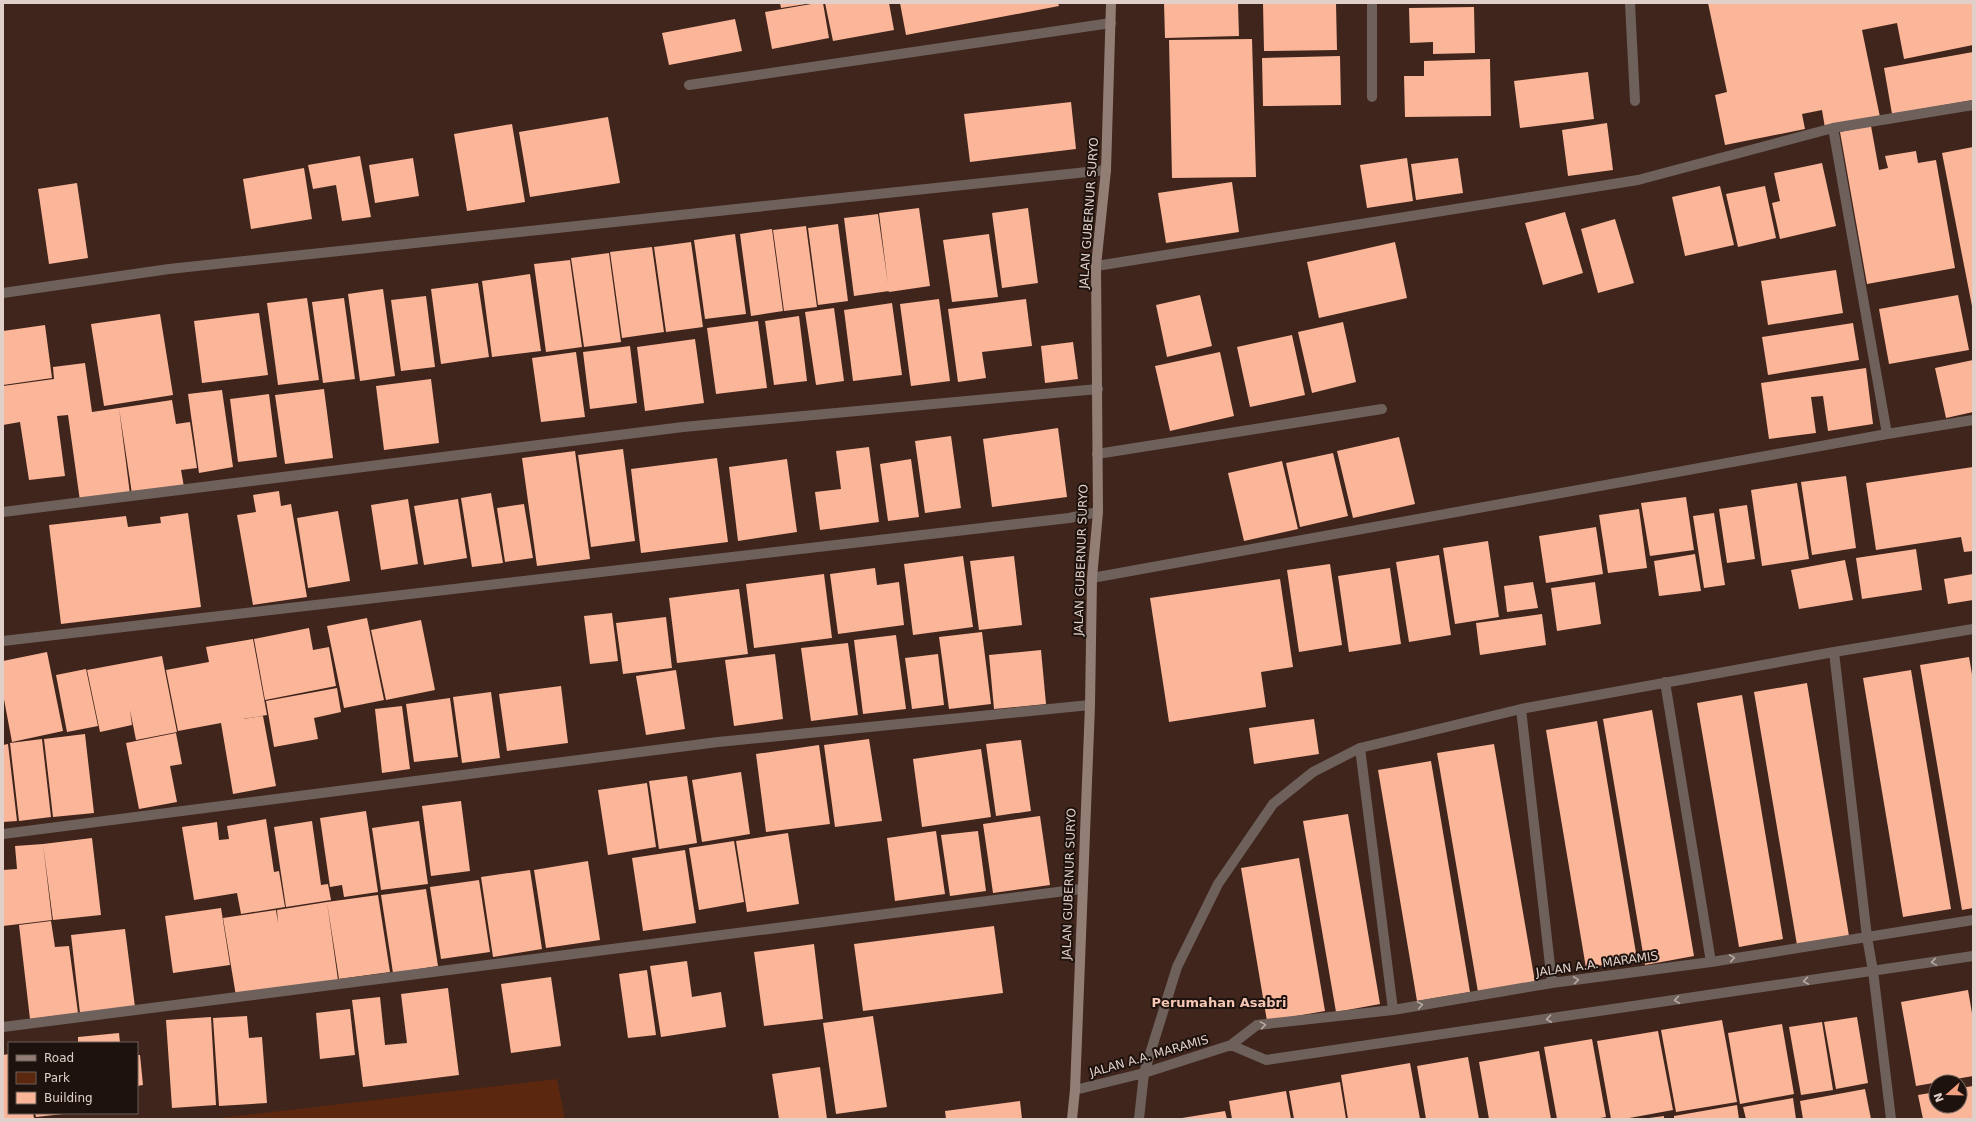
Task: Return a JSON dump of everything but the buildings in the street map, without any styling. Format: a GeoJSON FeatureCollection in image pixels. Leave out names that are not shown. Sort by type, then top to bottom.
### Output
{"type":"FeatureCollection","features":[{"type":"Feature","properties":{"kind":"main road","name":"JALAN GUBERNUR SURYO"},"geometry":{"type":"LineString","coordinates":[[1072,1119],[1075,1090],[1090,705],[1092,578],[1098,512],[1096,266],[1106,170],[1111,3]]}},
{"type":"Feature","properties":{"kind":"street"},"geometry":{"type":"LineString","coordinates":[[1372,3],[1372,97]]}},
{"type":"Feature","properties":{"kind":"street"},"geometry":{"type":"LineString","coordinates":[[1630,3],[1635,101]]}},
{"type":"Feature","properties":{"kind":"street"},"geometry":{"type":"LineString","coordinates":[[689,85],[1111,23]]}},
{"type":"Feature","properties":{"kind":"street"},"geometry":{"type":"LineString","coordinates":[[1096,266],[1638,180],[1833,128],[1973,105]]}},
{"type":"Feature","properties":{"kind":"street"},"geometry":{"type":"LineString","coordinates":[[1833,128],[1887,434]]}},
{"type":"Feature","properties":{"kind":"street"},"geometry":{"type":"LineString","coordinates":[[3,293],[169,269],[1106,170]]}},
{"type":"Feature","properties":{"kind":"street"},"geometry":{"type":"LineString","coordinates":[[3,512],[683,427],[1098,389]]}},
{"type":"Feature","properties":{"kind":"street"},"geometry":{"type":"LineString","coordinates":[[1097,454],[1382,409]]}},
{"type":"Feature","properties":{"kind":"street"},"geometry":{"type":"LineString","coordinates":[[1092,578],[1887,434],[1973,420]]}},
{"type":"Feature","properties":{"kind":"street"},"geometry":{"type":"LineString","coordinates":[[3,642],[1053,519],[1098,512]]}},
{"type":"Feature","properties":{"kind":"street"},"geometry":{"type":"LineString","coordinates":[[1139,1119],[1144,1073],[1177,967],[1218,884],[1273,804],[1313,772],[1360,748],[1521,709],[1834,652],[1973,629]]}},
{"type":"Feature","properties":{"kind":"street"},"geometry":{"type":"LineString","coordinates":[[1834,652],[1867,937],[1873,971],[1891,1119]]}},
{"type":"Feature","properties":{"kind":"street"},"geometry":{"type":"LineString","coordinates":[[1665,682],[1711,962]]}},
{"type":"Feature","properties":{"kind":"street"},"geometry":{"type":"LineString","coordinates":[[3,834],[711,743],[1090,705]]}},
{"type":"Feature","properties":{"kind":"street"},"geometry":{"type":"LineString","coordinates":[[1521,709],[1552,983]]}},
{"type":"Feature","properties":{"kind":"street"},"geometry":{"type":"LineString","coordinates":[[1360,748],[1393,1010]]}},
{"type":"Feature","properties":{"kind":"street"},"geometry":{"type":"LineString","coordinates":[[3,1027],[1082,890]]}},
{"type":"Feature","properties":{"kind":"street","name":"JALAN A.A. MARAMIS"},"geometry":{"type":"LineString","coordinates":[[1075,1090],[1144,1073],[1231,1045],[1257,1025],[1393,1010],[1552,983],[1711,962],[1973,920]]}},
{"type":"Feature","properties":{"kind":"street"},"geometry":{"type":"LineString","coordinates":[[1231,1045],[1266,1060],[1973,956]]}},
{"type":"Feature","properties":{"kind":"green space"},"geometry":{"type":"Polygon","coordinates":[[[557,1079],[565,1119],[211,1119],[557,1079]]]}},
{"type":"Feature","properties":{"kind":"district","name":"Perumahan Asabri"},"geometry":{"type":"Point","coordinates":[1219,1002]}}]}
